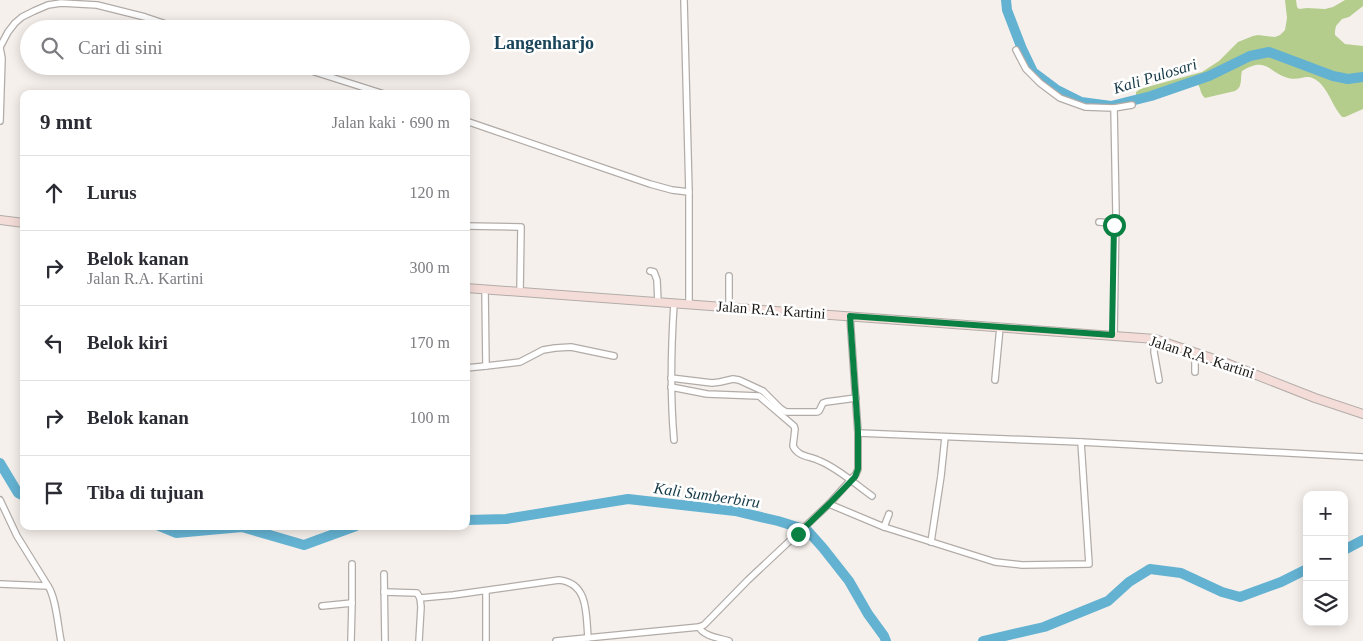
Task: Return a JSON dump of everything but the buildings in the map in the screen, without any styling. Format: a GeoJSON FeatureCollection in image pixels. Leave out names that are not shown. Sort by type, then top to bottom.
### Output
{"type":"FeatureCollection","features":[{"type":"Feature","properties":{"kind":"main road"},"geometry":{"type":"LineString","coordinates":[[0,220],[20,222]]}},
{"type":"Feature","properties":{"kind":"main road","name":"Jalan R.A. Kartini"},"geometry":{"type":"LineString","coordinates":[[470,288],[1155,339],[1226,362],[1315,398],[1363,414]]}},
{"type":"Feature","properties":{"kind":"street"},"geometry":{"type":"LineString","coordinates":[[684,0],[689,192],[689,304]]}},
{"type":"Feature","properties":{"kind":"street"},"geometry":{"type":"LineString","coordinates":[[0,121],[2,58],[0,48],[15,22],[22,17],[48,5],[61,3],[97,5],[154,20]]}},
{"type":"Feature","properties":{"kind":"street"},"geometry":{"type":"LineString","coordinates":[[1016,50],[1026,69],[1040,83],[1060,98],[1085,108],[1114,108],[1132,105]]}},
{"type":"Feature","properties":{"kind":"street"},"geometry":{"type":"LineString","coordinates":[[324,75],[371,90]]}},
{"type":"Feature","properties":{"kind":"street"},"geometry":{"type":"LineString","coordinates":[[1113,335],[1116,213],[1114,108]]}},
{"type":"Feature","properties":{"kind":"street"},"geometry":{"type":"LineString","coordinates":[[470,122],[650,184],[689,192]]}},
{"type":"Feature","properties":{"kind":"street"},"geometry":{"type":"LineString","coordinates":[[1099,222],[1112,223],[1114,225],[1113,335]]}},
{"type":"Feature","properties":{"kind":"street"},"geometry":{"type":"LineString","coordinates":[[470,226],[521,227],[520,292]]}},
{"type":"Feature","properties":{"kind":"street"},"geometry":{"type":"LineString","coordinates":[[650,271],[654,272],[657,280],[658,302]]}},
{"type":"Feature","properties":{"kind":"street"},"geometry":{"type":"LineString","coordinates":[[729,276],[729,308]]}},
{"type":"Feature","properties":{"kind":"street"},"geometry":{"type":"LineString","coordinates":[[485,290],[486,366]]}},
{"type":"Feature","properties":{"kind":"street"},"geometry":{"type":"LineString","coordinates":[[674,304],[671,356],[674,440]]}},
{"type":"Feature","properties":{"kind":"street"},"geometry":{"type":"LineString","coordinates":[[556,641],[580,640],[704,625],[748,580],[811,522],[852,479],[858,469],[858,432],[850,316]]}},
{"type":"Feature","properties":{"kind":"street"},"geometry":{"type":"LineString","coordinates":[[995,380],[1000,327]]}},
{"type":"Feature","properties":{"kind":"street"},"geometry":{"type":"LineString","coordinates":[[1155,339],[1154,352],[1159,380]]}},
{"type":"Feature","properties":{"kind":"street"},"geometry":{"type":"LineString","coordinates":[[470,368],[520,362],[543,350],[555,348],[571,347],[614,356]]}},
{"type":"Feature","properties":{"kind":"street"},"geometry":{"type":"LineString","coordinates":[[1195,352],[1195,372]]}},
{"type":"Feature","properties":{"kind":"street"},"geometry":{"type":"LineString","coordinates":[[671,382],[712,383],[733,379],[739,380],[786,412],[817,412],[826,402],[856,398]]}},
{"type":"Feature","properties":{"kind":"street"},"geometry":{"type":"LineString","coordinates":[[671,382],[713,394],[761,394],[794,426],[793,446],[798,453],[829,465],[852,479],[872,496]]}},
{"type":"Feature","properties":{"kind":"street"},"geometry":{"type":"LineString","coordinates":[[858,432],[1363,457]]}},
{"type":"Feature","properties":{"kind":"street"},"geometry":{"type":"LineString","coordinates":[[931,542],[945,437]]}},
{"type":"Feature","properties":{"kind":"street"},"geometry":{"type":"LineString","coordinates":[[829,504],[931,542],[995,562],[1007,564],[1089,564],[1081,442]]}},
{"type":"Feature","properties":{"kind":"street"},"geometry":{"type":"LineString","coordinates":[[0,500],[17,536],[53,596],[61,641]]}},
{"type":"Feature","properties":{"kind":"street"},"geometry":{"type":"LineString","coordinates":[[885,525],[889,514]]}},
{"type":"Feature","properties":{"kind":"street"},"geometry":{"type":"LineString","coordinates":[[351,641],[352,564]]}},
{"type":"Feature","properties":{"kind":"street"},"geometry":{"type":"LineString","coordinates":[[384,574],[385,641]]}},
{"type":"Feature","properties":{"kind":"street"},"geometry":{"type":"LineString","coordinates":[[420,598],[486,591],[559,580],[569,582],[575,586],[582,596],[588,638]]}},
{"type":"Feature","properties":{"kind":"street"},"geometry":{"type":"LineString","coordinates":[[0,584],[48,586]]}},
{"type":"Feature","properties":{"kind":"street"},"geometry":{"type":"LineString","coordinates":[[486,591],[486,641]]}},
{"type":"Feature","properties":{"kind":"street"},"geometry":{"type":"LineString","coordinates":[[384,592],[412,592],[420,598],[419,641]]}},
{"type":"Feature","properties":{"kind":"street"},"geometry":{"type":"LineString","coordinates":[[322,606],[352,603]]}},
{"type":"Feature","properties":{"kind":"street"},"geometry":{"type":"LineString","coordinates":[[699,627],[704,633],[729,641]]}},
{"type":"Feature","properties":{"kind":"green space"},"geometry":{"type":"Polygon","coordinates":[[[1285,0],[1296,0],[1299,9],[1325,9],[1345,0],[1363,0],[1363,6],[1349,17],[1342,19],[1336,26],[1335,35],[1345,44],[1363,46],[1363,109],[1342,117],[1324,88],[1316,80],[1308,77],[1288,78],[1262,65],[1250,67],[1242,71],[1240,85],[1235,91],[1205,98],[1195,81],[1138,99],[1136,96],[1136,92],[1140,89],[1202,72],[1219,61],[1238,42],[1258,35],[1275,37],[1280,35],[1285,30],[1287,18],[1285,0]]]}},
{"type":"Feature","properties":{"kind":"waterway","name":"Kali Pulosari"},"geometry":{"type":"LineString","coordinates":[[1006,0],[1007,10],[1033,72],[1057,90],[1081,102],[1111,106],[1151,96],[1209,76],[1250,56],[1269,52],[1333,76],[1348,79],[1363,77]]}},
{"type":"Feature","properties":{"kind":"waterway","name":"Kali Sumberbiru"},"geometry":{"type":"LineString","coordinates":[[0,463],[20,494]]}},
{"type":"Feature","properties":{"kind":"waterway","name":"Kali Sumberbiru"},"geometry":{"type":"LineString","coordinates":[[470,520],[506,519],[628,499],[735,511],[778,521],[807,530],[849,581],[886,641]]}},
{"type":"Feature","properties":{"kind":"waterway","name":"Kali Sumberbiru"},"geometry":{"type":"LineString","coordinates":[[169,530],[176,533],[209,530]]}},
{"type":"Feature","properties":{"kind":"waterway","name":"Kali Sumberbiru"},"geometry":{"type":"LineString","coordinates":[[252,530],[304,545],[345,530]]}},
{"type":"Feature","properties":{"kind":"waterway","name":"Kali Sumberbiru"},"geometry":{"type":"LineString","coordinates":[[1348,548],[1363,540]]}},
{"type":"Feature","properties":{"kind":"waterway","name":"Kali Sumberbiru"},"geometry":{"type":"LineString","coordinates":[[983,641],[1044,627],[1108,601],[1129,582],[1150,569],[1181,573],[1222,592],[1240,597],[1281,582],[1303,571]]}},
{"type":"Feature","properties":{"kind":"district","name":"Langenharjo"},"geometry":{"type":"Point","coordinates":[544,43]}},
{"type":"Feature","properties":{"kind":"route"},"geometry":{"type":"LineString","coordinates":[[798,534],[855,477],[858,469],[858,432],[850,316],[1112,335],[1114,225]]}}]}
